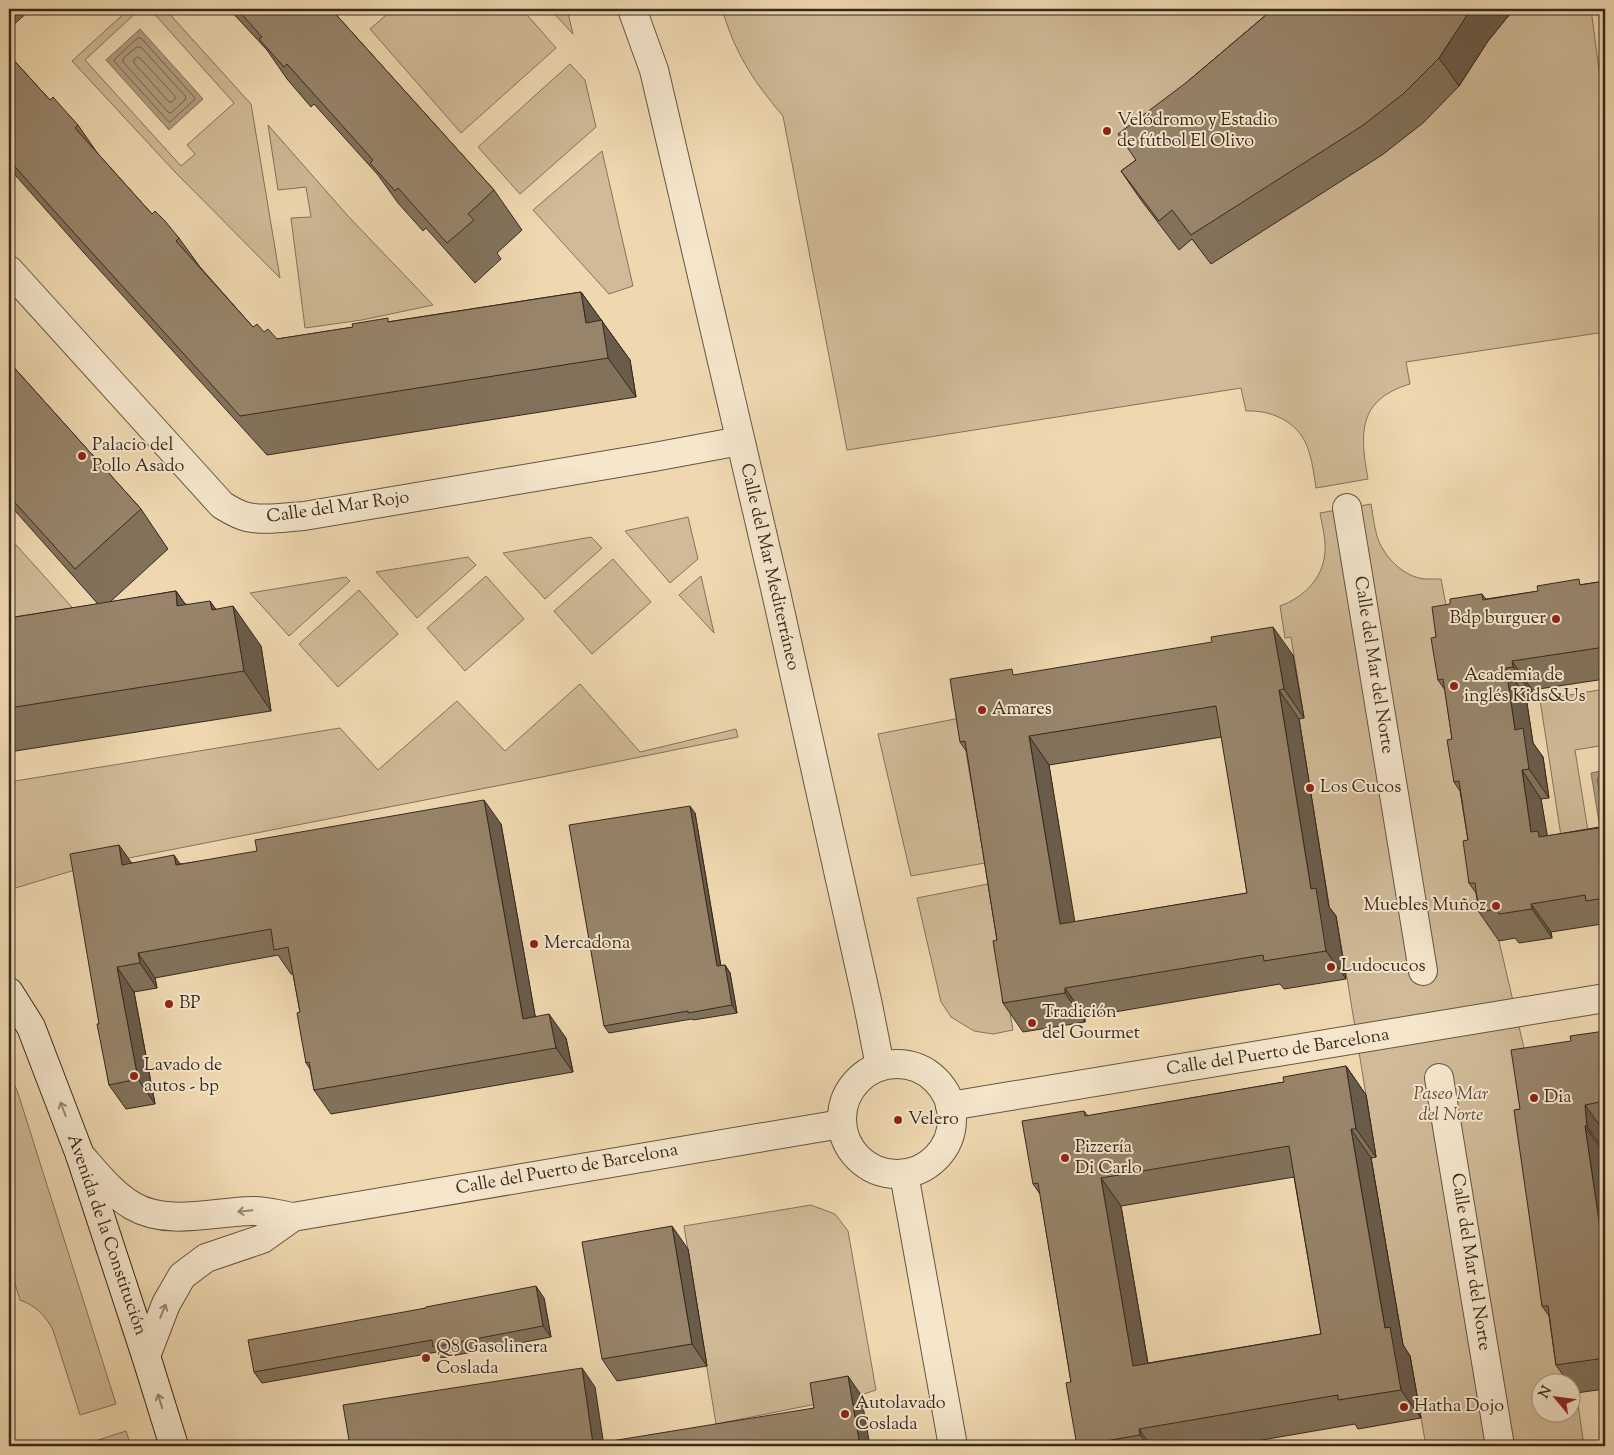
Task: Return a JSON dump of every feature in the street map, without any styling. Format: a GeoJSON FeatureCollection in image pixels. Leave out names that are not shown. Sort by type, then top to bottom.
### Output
{"type":"FeatureCollection","features":[{"type":"Feature","properties":{"kind":"street","name":"Calle del Mar Mediterráneo"},"geometry":{"type":"LineString","coordinates":[[632,9],[654,70],[775,588],[880,1066]]}},
{"type":"Feature","properties":{"kind":"street","name":"Calle del Mar Mediterráneo"},"geometry":{"type":"LineString","coordinates":[[649,9],[654,70]]}},
{"type":"Feature","properties":{"kind":"street","name":"Calle del Mar Rojo"},"geometry":{"type":"LineString","coordinates":[[9,270],[222,505],[236,514],[248,517],[304,516],[654,458],[740,441]]}},
{"type":"Feature","properties":{"kind":"street","name":"Calle del Mar del Norte"},"geometry":{"type":"LineString","coordinates":[[1347,508],[1423,971]]}},
{"type":"Feature","properties":{"kind":"street","name":"Avenida de la Constitución"},"geometry":{"type":"LineString","coordinates":[[9,992],[31,1026],[80,1155],[174,1446]]}},
{"type":"Feature","properties":{"kind":"street","name":"Calle del Puerto de Barcelona"},"geometry":{"type":"LineString","coordinates":[[950,1106],[1605,998]]}},
{"type":"Feature","properties":{"kind":"street","name":"Avenida de la Constitución"},"geometry":{"type":"LineString","coordinates":[[9,1008],[31,1026]]}},
{"type":"Feature","properties":{"kind":"street"},"geometry":{"type":"LineString","coordinates":[[906,1065],[930,1075],[942,1087],[950,1106],[952,1127],[946,1144],[935,1159],[921,1169],[904,1174],[887,1174],[870,1168],[857,1158],[846,1143],[841,1124],[844,1103],[852,1087],[864,1074],[880,1066],[906,1065]]}},
{"type":"Feature","properties":{"kind":"street","name":"Calle del Mar del Norte"},"geometry":{"type":"LineString","coordinates":[[1439,1078],[1500,1446]]}},
{"type":"Feature","properties":{"kind":"street","name":"Calle del Puerto de Barcelona"},"geometry":{"type":"LineString","coordinates":[[80,1155],[114,1192],[145,1211],[160,1215],[199,1216],[253,1210],[293,1217],[841,1124]]}},
{"type":"Feature","properties":{"kind":"street"},"geometry":{"type":"LineString","coordinates":[[904,1174],[953,1446]]}},
{"type":"Feature","properties":{"kind":"street","name":"Calle del Puerto de Barcelona"},"geometry":{"type":"LineString","coordinates":[[146,1356],[166,1304],[182,1276],[206,1258],[262,1239],[293,1217]]}},
{"type":"Feature","properties":{"kind":"green space"},"geometry":{"type":"Polygon","coordinates":[[[129,9],[140,9],[85,60],[181,166],[195,154],[187,145],[234,103],[150,9],[165,9],[251,104],[280,278],[175,172],[72,61],[129,9]]]}},
{"type":"Feature","properties":{"kind":"green space"},"geometry":{"type":"Polygon","coordinates":[[[393,9],[522,9],[556,48],[461,133],[370,29],[393,9]]]}},
{"type":"Feature","properties":{"kind":"green space"},"geometry":{"type":"Polygon","coordinates":[[[550,9],[567,9],[573,34],[550,9]]]}},
{"type":"Feature","properties":{"kind":"green space"},"geometry":{"type":"Polygon","coordinates":[[[722,9],[1591,9],[1605,116],[1605,332],[1406,362],[1410,384],[1380,399],[1371,409],[1366,421],[1364,447],[1368,479],[1316,488],[1313,467],[1303,437],[1290,424],[1274,415],[1246,411],[1241,388],[847,450],[783,116],[746,66],[727,25],[722,9]]]}},
{"type":"Feature","properties":{"kind":"green space"},"geometry":{"type":"Polygon","coordinates":[[[570,64],[585,80],[596,127],[520,194],[478,147],[570,64]]]}},
{"type":"Feature","properties":{"kind":"green space"},"geometry":{"type":"Polygon","coordinates":[[[268,125],[348,216],[433,305],[362,320],[305,328],[291,218],[311,217],[306,187],[278,190],[268,125]]]}},
{"type":"Feature","properties":{"kind":"green space"},"geometry":{"type":"Polygon","coordinates":[[[602,151],[633,286],[609,294],[533,210],[602,151]]]}},
{"type":"Feature","properties":{"kind":"green space","name":"Paseo Mar del Norte"},"geometry":{"type":"Polygon","coordinates":[[[1371,504],[1377,536],[1389,558],[1409,574],[1425,579],[1441,579],[1452,636],[1499,941],[1531,1078],[1573,1372],[1532,1372],[1532,1422],[1581,1422],[1584,1446],[1426,1446],[1410,1356],[1405,1357],[1371,1158],[1376,1157],[1336,917],[1331,917],[1299,719],[1304,717],[1291,637],[1285,638],[1280,606],[1297,598],[1316,579],[1325,552],[1320,513],[1371,504]]]}},
{"type":"Feature","properties":{"kind":"green space"},"geometry":{"type":"Polygon","coordinates":[[[688,517],[698,559],[670,583],[625,531],[688,517]]]}},
{"type":"Feature","properties":{"kind":"green space"},"geometry":{"type":"Polygon","coordinates":[[[9,537],[87,624],[9,636],[9,537]]]}},
{"type":"Feature","properties":{"kind":"green space"},"geometry":{"type":"Polygon","coordinates":[[[591,537],[602,548],[545,599],[503,553],[591,537]]]}},
{"type":"Feature","properties":{"kind":"green space"},"geometry":{"type":"Polygon","coordinates":[[[468,557],[476,565],[417,618],[376,572],[468,557]]]}},
{"type":"Feature","properties":{"kind":"green space"},"geometry":{"type":"Polygon","coordinates":[[[613,559],[651,602],[592,654],[554,611],[613,559]]]}},
{"type":"Feature","properties":{"kind":"green space"},"geometry":{"type":"Polygon","coordinates":[[[486,576],[524,619],[465,671],[427,628],[486,576]]]}},
{"type":"Feature","properties":{"kind":"green space"},"geometry":{"type":"Polygon","coordinates":[[[701,576],[714,633],[679,595],[701,576]]]}},
{"type":"Feature","properties":{"kind":"green space"},"geometry":{"type":"Polygon","coordinates":[[[346,577],[350,581],[289,636],[250,593],[346,577]]]}},
{"type":"Feature","properties":{"kind":"green space"},"geometry":{"type":"Polygon","coordinates":[[[359,590],[398,634],[338,687],[299,644],[359,590]]]}},
{"type":"Feature","properties":{"kind":"green space"},"geometry":{"type":"Polygon","coordinates":[[[580,684],[640,752],[736,729],[738,737],[88,866],[9,890],[9,782],[340,728],[378,770],[457,701],[505,751],[580,684]]]}},
{"type":"Feature","properties":{"kind":"green space"},"geometry":{"type":"Polygon","coordinates":[[[1605,689],[1605,745],[1575,750],[1588,831],[1561,836],[1540,700],[1605,689]]]}},
{"type":"Feature","properties":{"kind":"green space"},"geometry":{"type":"Polygon","coordinates":[[[960,718],[985,863],[911,876],[878,734],[960,718]]]}},
{"type":"Feature","properties":{"kind":"green space"},"geometry":{"type":"Polygon","coordinates":[[[988,884],[1013,1030],[993,1034],[974,1031],[951,1017],[941,1002],[917,898],[988,884]]]}},
{"type":"Feature","properties":{"kind":"green space"},"geometry":{"type":"Polygon","coordinates":[[[9,1072],[18,1093],[116,1404],[80,1415],[53,1330],[40,1312],[20,1300],[9,1264],[9,1072]]]}},
{"type":"Feature","properties":{"kind":"green space"},"geometry":{"type":"Polygon","coordinates":[[[811,1205],[835,1214],[848,1231],[876,1390],[861,1395],[716,1424],[684,1226],[811,1205]]]}},
{"type":"Feature","properties":{"kind":"green space"},"geometry":{"type":"Polygon","coordinates":[[[126,1431],[131,1446],[90,1446],[89,1443],[126,1431]]]}},
{"type":"Feature","properties":{"kind":"water"},"geometry":{"type":"Polygon","coordinates":[[[140,29],[203,99],[169,130],[106,60],[140,29]]]}},
{"type":"Feature","properties":{"kind":"water"},"geometry":{"type":"Polygon","coordinates":[[[1605,770],[1605,840],[1602,840],[1591,773],[1605,770]]]}},
{"type":"Feature","properties":{"kind":"building"},"geometry":{"type":"Polygon","coordinates":[[[237,9],[331,9],[494,190],[468,214],[474,220],[447,243],[398,188],[395,191],[370,163],[373,160],[287,64],[284,67],[259,39],[262,37],[237,9]]]}},
{"type":"Feature","properties":{"kind":"building"},"geometry":{"type":"Polygon","coordinates":[[[1273,9],[1471,9],[1439,58],[1403,94],[1362,126],[1191,235],[1172,210],[1159,221],[1121,171],[1136,160],[1118,134],[1187,82],[1273,9]]]}},
{"type":"Feature","properties":{"kind":"building"},"geometry":{"type":"Polygon","coordinates":[[[9,55],[50,100],[53,97],[78,125],[75,128],[152,214],[155,211],[165,221],[179,238],[176,241],[253,327],[257,324],[264,332],[268,329],[277,339],[353,327],[352,324],[388,318],[388,322],[581,292],[586,323],[602,320],[608,358],[240,416],[9,160],[9,55]]]}},
{"type":"Feature","properties":{"kind":"building"},"geometry":{"type":"Polygon","coordinates":[[[9,362],[141,509],[75,569],[9,496],[9,362]]]}},
{"type":"Feature","properties":{"kind":"building"},"geometry":{"type":"Polygon","coordinates":[[[1579,579],[1580,585],[1605,581],[1605,647],[1512,661],[1513,667],[1506,668],[1515,730],[1523,728],[1529,769],[1522,770],[1531,832],[1538,831],[1539,837],[1605,827],[1605,898],[1586,901],[1585,895],[1531,904],[1532,909],[1499,914],[1498,909],[1479,912],[1475,883],[1469,883],[1463,841],[1468,840],[1459,781],[1454,782],[1447,740],[1452,739],[1443,679],[1438,680],[1431,638],[1436,637],[1432,607],[1450,604],[1450,599],[1482,594],[1483,600],[1538,591],[1537,586],[1579,579]]]}},
{"type":"Feature","properties":{"kind":"building"},"geometry":{"type":"Polygon","coordinates":[[[176,591],[177,606],[210,601],[212,610],[233,606],[244,671],[9,708],[9,618],[176,591]]]}},
{"type":"Feature","properties":{"kind":"building"},"geometry":{"type":"Polygon","coordinates":[[[1273,627],[1284,689],[1279,690],[1311,889],[1316,888],[1326,951],[1264,961],[1263,955],[1065,988],[1065,993],[1003,1003],[993,941],[997,940],[965,741],[960,742],[950,679],[1012,669],[1013,675],[1212,642],[1211,637],[1273,627]],[[1216,706],[1029,736],[1060,924],[1247,893],[1216,706]]]}},
{"type":"Feature","properties":{"kind":"building"},"geometry":{"type":"Polygon","coordinates":[[[484,800],[523,1019],[549,1014],[556,1048],[314,1090],[309,1062],[306,1063],[301,1036],[297,1013],[300,1012],[288,947],[274,950],[271,929],[138,953],[140,963],[117,967],[138,1079],[109,1085],[97,1024],[99,1024],[70,854],[119,845],[122,865],[174,855],[176,865],[257,851],[255,840],[484,800]]]}},
{"type":"Feature","properties":{"kind":"building"},"geometry":{"type":"Polygon","coordinates":[[[690,806],[717,966],[725,965],[732,1005],[604,1026],[569,825],[690,806]]]}},
{"type":"Feature","properties":{"kind":"building"},"geometry":{"type":"Polygon","coordinates":[[[1605,1031],[1605,1101],[1585,1105],[1587,1126],[1585,1126],[1605,1261],[1605,1358],[1556,1365],[1548,1306],[1542,1306],[1514,1110],[1520,1109],[1511,1050],[1571,1041],[1570,1036],[1605,1031]]]}},
{"type":"Feature","properties":{"kind":"building"},"geometry":{"type":"Polygon","coordinates":[[[1346,1066],[1356,1129],[1351,1129],[1385,1328],[1390,1327],[1401,1390],[1338,1400],[1338,1395],[1139,1429],[1140,1435],[1077,1446],[1066,1383],[1071,1382],[1038,1183],[1033,1184],[1022,1121],[1084,1111],[1085,1116],[1284,1082],[1283,1077],[1346,1066]],[[1289,1146],[1101,1178],[1133,1366],[1321,1334],[1289,1146]]]}},
{"type":"Feature","properties":{"kind":"building"},"geometry":{"type":"Polygon","coordinates":[[[672,1226],[692,1344],[602,1359],[582,1242],[672,1226]]]}},
{"type":"Feature","properties":{"kind":"building"},"geometry":{"type":"Polygon","coordinates":[[[536,1286],[543,1326],[433,1347],[432,1340],[254,1372],[248,1340],[536,1286]]]}},
{"type":"Feature","properties":{"kind":"building"},"geometry":{"type":"Polygon","coordinates":[[[582,1368],[593,1444],[814,1408],[810,1383],[848,1376],[860,1446],[350,1446],[343,1405],[582,1368]]]}},
{"type":"Feature","properties":{"kind":"place","name":"Velódromo y Estadio de fútbol El Olivo"},"geometry":{"type":"Point","coordinates":[1107,131]}},
{"type":"Feature","properties":{"kind":"place","name":"Palacio del Pollo Asado"},"geometry":{"type":"Point","coordinates":[82,456]}},
{"type":"Feature","properties":{"kind":"place","name":"Bdp burguer"},"geometry":{"type":"Point","coordinates":[1556,619]}},
{"type":"Feature","properties":{"kind":"place","name":"Academia de inglés Kids&Us"},"geometry":{"type":"Point","coordinates":[1454,686]}},
{"type":"Feature","properties":{"kind":"place","name":"Amares"},"geometry":{"type":"Point","coordinates":[982,710]}},
{"type":"Feature","properties":{"kind":"place","name":"Los Cucos"},"geometry":{"type":"Point","coordinates":[1310,788]}},
{"type":"Feature","properties":{"kind":"place","name":"Muebles Muñoz"},"geometry":{"type":"Point","coordinates":[1496,906]}},
{"type":"Feature","properties":{"kind":"place","name":"Mercadona"},"geometry":{"type":"Point","coordinates":[534,944]}},
{"type":"Feature","properties":{"kind":"place","name":"Ludocucos"},"geometry":{"type":"Point","coordinates":[1331,967]}},
{"type":"Feature","properties":{"kind":"place","name":"BP"},"geometry":{"type":"Point","coordinates":[169,1004]}},
{"type":"Feature","properties":{"kind":"place","name":"Tradición del Gourmet"},"geometry":{"type":"Point","coordinates":[1032,1023]}},
{"type":"Feature","properties":{"kind":"place","name":"Lavado de autos - bp"},"geometry":{"type":"Point","coordinates":[134,1076]}},
{"type":"Feature","properties":{"kind":"place","name":"Dia"},"geometry":{"type":"Point","coordinates":[1534,1098]}},
{"type":"Feature","properties":{"kind":"place","name":"Velero"},"geometry":{"type":"Point","coordinates":[898,1120]}},
{"type":"Feature","properties":{"kind":"place","name":"Pizzería Di Carlo"},"geometry":{"type":"Point","coordinates":[1065,1158]}},
{"type":"Feature","properties":{"kind":"place","name":"Q8 Gasolinera Coslada"},"geometry":{"type":"Point","coordinates":[426,1358]}},
{"type":"Feature","properties":{"kind":"place","name":"Hatha Dojo"},"geometry":{"type":"Point","coordinates":[1404,1407]}},
{"type":"Feature","properties":{"kind":"place","name":"Autolavado Coslada"},"geometry":{"type":"Point","coordinates":[845,1414]}}]}
